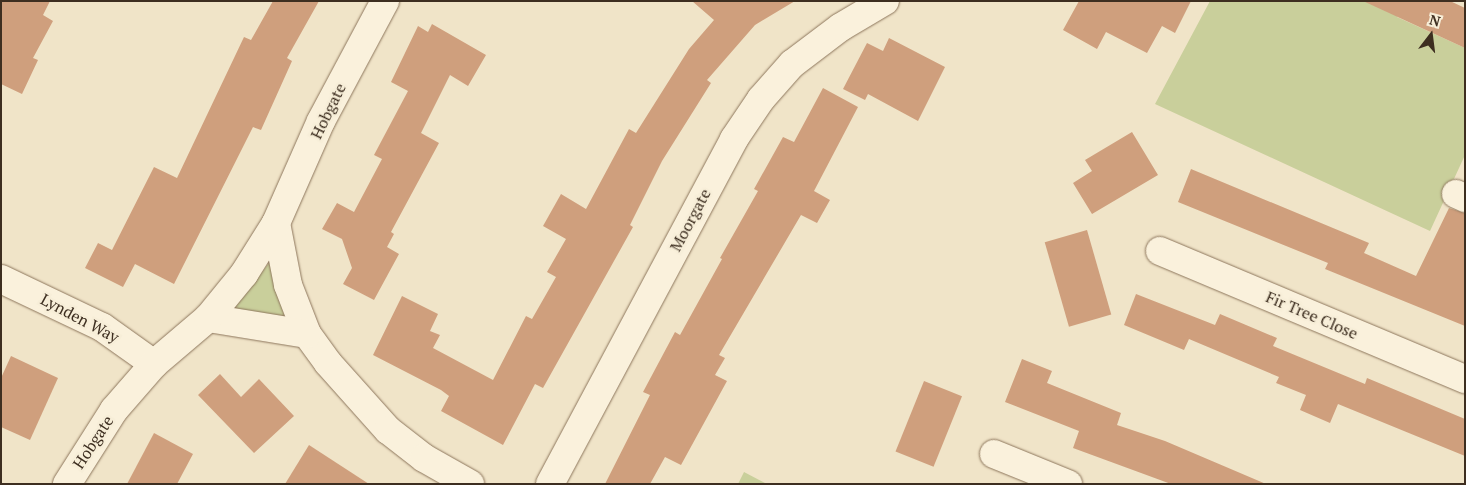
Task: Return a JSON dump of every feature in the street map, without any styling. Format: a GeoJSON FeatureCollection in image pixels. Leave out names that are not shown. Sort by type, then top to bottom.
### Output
{"type":"FeatureCollection","features":[{"type":"Feature","properties":{"kind":"street","name":"Hobgate"},"geometry":{"type":"LineString","coordinates":[[67,484],[114,410],[154,364],[208,318],[244,274],[276,223],[321,121],[385,1]]}},
{"type":"Feature","properties":{"kind":"street","name":"Moorgate"},"geometry":{"type":"LineString","coordinates":[[550,484],[734,139],[761,99],[792,64],[841,27],[885,1]]}},
{"type":"Feature","properties":{"kind":"street"},"geometry":{"type":"LineString","coordinates":[[276,223],[288,285],[306,334],[328,363],[388,430],[424,458],[470,484]]}},
{"type":"Feature","properties":{"kind":"street","name":"Fir Tree Close"},"geometry":{"type":"LineString","coordinates":[[1160,251],[1465,379]]}},
{"type":"Feature","properties":{"kind":"street","name":"Lynden Way"},"geometry":{"type":"LineString","coordinates":[[1,279],[102,327],[154,364]]}},
{"type":"Feature","properties":{"kind":"street"},"geometry":{"type":"LineString","coordinates":[[208,318],[306,334]]}},
{"type":"Feature","properties":{"kind":"street"},"geometry":{"type":"LineString","coordinates":[[994,454],[1068,484]]}},
{"type":"Feature","properties":{"kind":"green space"},"geometry":{"type":"Polygon","coordinates":[[[1210,1],[1404,1],[1397,17],[1465,48],[1465,155],[1430,231],[1155,104],[1210,1]]]}},
{"type":"Feature","properties":{"kind":"green space"},"geometry":{"type":"Polygon","coordinates":[[[272,259],[285,319],[232,310],[272,259]]]}},
{"type":"Feature","properties":{"kind":"green space"},"geometry":{"type":"Polygon","coordinates":[[[744,472],[767,484],[738,484],[744,472]]]}},
{"type":"Feature","properties":{"kind":"building"},"geometry":{"type":"Polygon","coordinates":[[[1,1],[50,1],[43,15],[53,21],[33,58],[38,60],[22,94],[1,84],[1,1]]]}},
{"type":"Feature","properties":{"kind":"building"},"geometry":{"type":"Polygon","coordinates":[[[273,1],[319,1],[287,58],[292,61],[261,130],[253,127],[174,284],[135,264],[123,287],[85,268],[98,243],[112,250],[154,167],[177,178],[244,37],[251,40],[273,1]]]}},
{"type":"Feature","properties":{"kind":"building"},"geometry":{"type":"Polygon","coordinates":[[[692,1],[795,1],[755,25],[707,80],[711,83],[662,161],[630,225],[633,227],[543,388],[535,384],[503,445],[441,411],[449,396],[441,390],[373,355],[402,296],[438,314],[430,331],[440,335],[433,348],[493,380],[526,316],[532,319],[556,277],[547,272],[566,239],[543,226],[561,194],[586,209],[629,129],[636,133],[689,49],[714,20],[692,1]]]}},
{"type":"Feature","properties":{"kind":"building"},"geometry":{"type":"Polygon","coordinates":[[[1079,1],[1191,1],[1175,33],[1162,26],[1147,53],[1106,32],[1097,49],[1063,30],[1079,1]]]}},
{"type":"Feature","properties":{"kind":"building"},"geometry":{"type":"Polygon","coordinates":[[[1363,1],[1450,1],[1465,8],[1465,48],[1363,1]]]}},
{"type":"Feature","properties":{"kind":"building"},"geometry":{"type":"Polygon","coordinates":[[[432,24],[486,55],[468,86],[450,75],[421,133],[439,143],[391,232],[394,234],[387,247],[399,254],[374,300],[343,284],[352,268],[342,239],[322,229],[337,203],[354,212],[382,159],[374,155],[408,91],[391,82],[418,26],[428,32],[432,24]]]}},
{"type":"Feature","properties":{"kind":"building"},"geometry":{"type":"Polygon","coordinates":[[[889,38],[945,67],[918,121],[868,94],[865,100],[843,89],[867,43],[883,51],[889,38]]]}},
{"type":"Feature","properties":{"kind":"building"},"geometry":{"type":"Polygon","coordinates":[[[823,88],[858,107],[814,191],[830,200],[817,223],[801,215],[719,355],[725,358],[715,375],[727,381],[681,465],[665,457],[650,484],[605,484],[650,395],[643,392],[675,332],[680,335],[722,259],[720,258],[758,191],[754,189],[783,137],[794,142],[823,88]]]}},
{"type":"Feature","properties":{"kind":"building"},"geometry":{"type":"Polygon","coordinates":[[[1132,132],[1158,175],[1092,214],[1073,183],[1092,171],[1085,160],[1132,132]]]}},
{"type":"Feature","properties":{"kind":"building"},"geometry":{"type":"Polygon","coordinates":[[[1191,169],[1369,243],[1364,253],[1416,276],[1449,208],[1465,213],[1465,326],[1325,269],[1328,263],[1178,202],[1191,169]]]}},
{"type":"Feature","properties":{"kind":"building"},"geometry":{"type":"Polygon","coordinates":[[[1087,230],[1111,315],[1069,327],[1045,242],[1087,230]]]}},
{"type":"Feature","properties":{"kind":"building"},"geometry":{"type":"Polygon","coordinates":[[[1136,294],[1215,325],[1220,314],[1277,338],[1273,346],[1365,384],[1367,378],[1465,419],[1465,456],[1338,404],[1330,423],[1300,410],[1306,395],[1276,383],[1279,377],[1189,339],[1184,350],[1124,325],[1136,294]]]}},
{"type":"Feature","properties":{"kind":"building"},"geometry":{"type":"Polygon","coordinates":[[[11,356],[58,378],[30,440],[1,427],[1,378],[11,356]]]}},
{"type":"Feature","properties":{"kind":"building"},"geometry":{"type":"Polygon","coordinates":[[[1022,359],[1052,371],[1047,383],[1121,413],[1117,425],[1165,441],[1266,484],[1171,484],[1073,448],[1079,431],[1005,402],[1022,359]]]}},
{"type":"Feature","properties":{"kind":"building"},"geometry":{"type":"Polygon","coordinates":[[[220,374],[241,397],[259,379],[294,416],[254,453],[198,395],[220,374]]]}},
{"type":"Feature","properties":{"kind":"building"},"geometry":{"type":"Polygon","coordinates":[[[924,381],[962,396],[934,467],[896,451],[924,381]]]}},
{"type":"Feature","properties":{"kind":"building"},"geometry":{"type":"Polygon","coordinates":[[[154,433],[193,454],[177,484],[127,484],[154,433]]]}},
{"type":"Feature","properties":{"kind":"building"},"geometry":{"type":"Polygon","coordinates":[[[309,445],[369,484],[285,484],[309,445]]]}}]}
